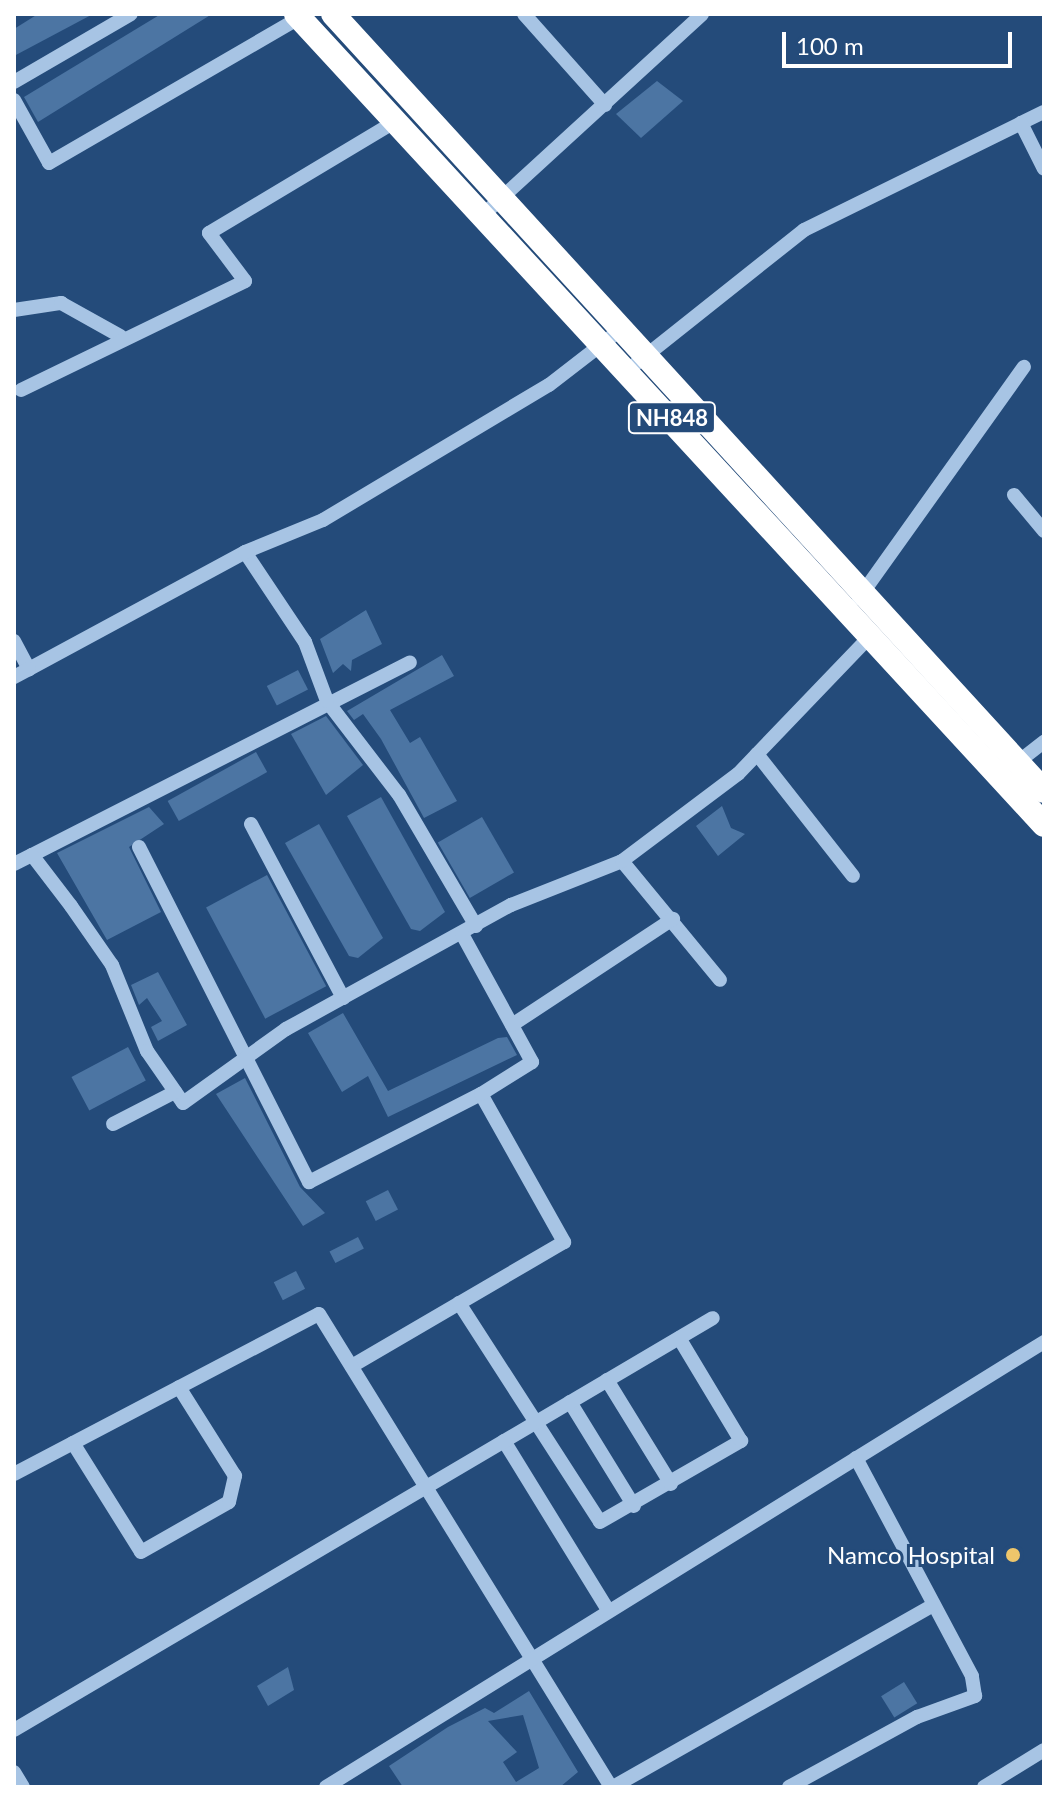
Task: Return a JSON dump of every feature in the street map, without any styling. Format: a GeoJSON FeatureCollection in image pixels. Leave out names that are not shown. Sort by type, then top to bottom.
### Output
{"type":"FeatureCollection","features":[{"type":"Feature","properties":{"kind":"highway","name":"NH848"},"geometry":{"type":"LineString","coordinates":[[333,14],[649,353],[1044,791]]}},
{"type":"Feature","properties":{"kind":"highway","name":"NH848"},"geometry":{"type":"LineString","coordinates":[[297,16],[604,344],[1044,825]]}},
{"type":"Feature","properties":{"kind":"highway"},"geometry":{"type":"LineString","coordinates":[[697,445],[717,428]]}},
{"type":"Feature","properties":{"kind":"highway"},"geometry":{"type":"LineString","coordinates":[[775,530],[794,513]]}},
{"type":"Feature","properties":{"kind":"street"},"geometry":{"type":"LineString","coordinates":[[14,82],[131,14]]}},
{"type":"Feature","properties":{"kind":"street"},"geometry":{"type":"LineString","coordinates":[[483,215],[702,14]]}},
{"type":"Feature","properties":{"kind":"street"},"geometry":{"type":"LineString","coordinates":[[14,100],[49,163],[297,16]]}},
{"type":"Feature","properties":{"kind":"street"},"geometry":{"type":"LineString","coordinates":[[529,16],[605,105]]}},
{"type":"Feature","properties":{"kind":"street"},"geometry":{"type":"LineString","coordinates":[[628,370],[804,230],[1044,112]]}},
{"type":"Feature","properties":{"kind":"street"},"geometry":{"type":"LineString","coordinates":[[16,388],[120,336],[245,281],[209,233],[396,121]]}},
{"type":"Feature","properties":{"kind":"street"},"geometry":{"type":"LineString","coordinates":[[1021,123],[1044,169]]}},
{"type":"Feature","properties":{"kind":"street"},"geometry":{"type":"LineString","coordinates":[[14,310],[61,303],[120,336]]}},
{"type":"Feature","properties":{"kind":"street"},"geometry":{"type":"LineString","coordinates":[[14,677],[245,552],[323,520],[604,344],[624,327]]}},
{"type":"Feature","properties":{"kind":"street"},"geometry":{"type":"LineString","coordinates":[[848,610],[1024,367]]}},
{"type":"Feature","properties":{"kind":"street"},"geometry":{"type":"LineString","coordinates":[[1014,495],[1044,531]]}},
{"type":"Feature","properties":{"kind":"street"},"geometry":{"type":"LineString","coordinates":[[245,552],[305,642],[327,701],[399,795],[476,926]]}},
{"type":"Feature","properties":{"kind":"street"},"geometry":{"type":"LineString","coordinates":[[32,855],[112,965],[147,1051],[183,1103],[247,1056],[343,998],[476,926],[622,861],[757,754],[887,616]]}},
{"type":"Feature","properties":{"kind":"street"},"geometry":{"type":"LineString","coordinates":[[14,641],[29,669]]}},
{"type":"Feature","properties":{"kind":"street"},"geometry":{"type":"LineString","coordinates":[[14,864],[327,701],[410,662]]}},
{"type":"Feature","properties":{"kind":"street"},"geometry":{"type":"LineString","coordinates":[[1018,762],[1044,742]]}},
{"type":"Feature","properties":{"kind":"street"},"geometry":{"type":"LineString","coordinates":[[757,754],[853,876]]}},
{"type":"Feature","properties":{"kind":"street"},"geometry":{"type":"LineString","coordinates":[[251,824],[343,998]]}},
{"type":"Feature","properties":{"kind":"street"},"geometry":{"type":"LineString","coordinates":[[139,847],[309,1182],[481,1094],[532,1062],[462,934]]}},
{"type":"Feature","properties":{"kind":"street"},"geometry":{"type":"LineString","coordinates":[[622,861],[673,919],[720,980]]}},
{"type":"Feature","properties":{"kind":"street"},"geometry":{"type":"LineString","coordinates":[[512,1025],[673,919]]}},
{"type":"Feature","properties":{"kind":"street"},"geometry":{"type":"LineString","coordinates":[[113,1124],[175,1092]]}},
{"type":"Feature","properties":{"kind":"street"},"geometry":{"type":"LineString","coordinates":[[352,1366],[564,1242],[481,1094]]}},
{"type":"Feature","properties":{"kind":"street"},"geometry":{"type":"LineString","coordinates":[[459,1303],[600,1522],[634,1506],[741,1441],[679,1338]]}},
{"type":"Feature","properties":{"kind":"street"},"geometry":{"type":"LineString","coordinates":[[14,1474],[319,1314],[428,1486],[531,1661],[612,1787],[931,1606]]}},
{"type":"Feature","properties":{"kind":"street"},"geometry":{"type":"LineString","coordinates":[[14,1730],[713,1318]]}},
{"type":"Feature","properties":{"kind":"street"},"geometry":{"type":"LineString","coordinates":[[326,1787],[1044,1342]]}},
{"type":"Feature","properties":{"kind":"street"},"geometry":{"type":"LineString","coordinates":[[607,1380],[671,1484]]}},
{"type":"Feature","properties":{"kind":"street"},"geometry":{"type":"LineString","coordinates":[[73,1443],[141,1552],[229,1502],[235,1476],[179,1387]]}},
{"type":"Feature","properties":{"kind":"street"},"geometry":{"type":"LineString","coordinates":[[570,1402],[634,1506]]}},
{"type":"Feature","properties":{"kind":"street"},"geometry":{"type":"LineString","coordinates":[[504,1441],[608,1610]]}},
{"type":"Feature","properties":{"kind":"street"},"geometry":{"type":"LineString","coordinates":[[789,1787],[917,1717],[975,1696],[972,1676],[931,1606],[856,1458]]}},
{"type":"Feature","properties":{"kind":"street"},"geometry":{"type":"LineString","coordinates":[[984,1787],[1044,1750]]}},
{"type":"Feature","properties":{"kind":"street"},"geometry":{"type":"LineString","coordinates":[[14,1772],[23,1787]]}},
{"type":"Feature","properties":{"kind":"building"},"geometry":{"type":"Polygon","coordinates":[[[38,14],[93,14],[14,56],[14,29],[38,14]]]}},
{"type":"Feature","properties":{"kind":"building"},"geometry":{"type":"Polygon","coordinates":[[[161,14],[212,14],[38,122],[24,97],[161,14]]]}},
{"type":"Feature","properties":{"kind":"building"},"geometry":{"type":"Polygon","coordinates":[[[657,81],[683,101],[641,138],[616,114],[657,81]]]}},
{"type":"Feature","properties":{"kind":"building"},"geometry":{"type":"Polygon","coordinates":[[[366,610],[382,644],[352,660],[351,671],[343,664],[333,673],[320,639],[366,610]]]}},
{"type":"Feature","properties":{"kind":"building"},"geometry":{"type":"Polygon","coordinates":[[[442,655],[454,676],[390,710],[410,743],[420,737],[457,801],[424,818],[381,739],[363,714],[354,720],[347,711],[442,655]]]}},
{"type":"Feature","properties":{"kind":"building"},"geometry":{"type":"Polygon","coordinates":[[[298,670],[308,690],[277,705],[267,686],[298,670]]]}},
{"type":"Feature","properties":{"kind":"building"},"geometry":{"type":"Polygon","coordinates":[[[326,716],[363,765],[326,795],[291,734],[326,716]]]}},
{"type":"Feature","properties":{"kind":"building"},"geometry":{"type":"Polygon","coordinates":[[[256,752],[267,772],[179,821],[168,801],[256,752]]]}},
{"type":"Feature","properties":{"kind":"building"},"geometry":{"type":"Polygon","coordinates":[[[381,797],[445,912],[420,931],[411,929],[347,816],[381,797]]]}},
{"type":"Feature","properties":{"kind":"building"},"geometry":{"type":"Polygon","coordinates":[[[722,806],[731,828],[745,834],[718,856],[696,826],[722,806]]]}},
{"type":"Feature","properties":{"kind":"building"},"geometry":{"type":"Polygon","coordinates":[[[149,807],[164,824],[129,847],[161,912],[107,940],[57,853],[149,807]]]}},
{"type":"Feature","properties":{"kind":"building"},"geometry":{"type":"Polygon","coordinates":[[[482,817],[514,872],[470,898],[438,842],[482,817]]]}},
{"type":"Feature","properties":{"kind":"building"},"geometry":{"type":"Polygon","coordinates":[[[319,824],[383,938],[358,958],[349,956],[285,843],[319,824]]]}},
{"type":"Feature","properties":{"kind":"building"},"geometry":{"type":"Polygon","coordinates":[[[267,875],[326,986],[265,1019],[206,907],[267,875]]]}},
{"type":"Feature","properties":{"kind":"building"},"geometry":{"type":"Polygon","coordinates":[[[158,972],[187,1025],[158,1041],[151,1027],[162,1021],[147,998],[139,1005],[131,985],[158,972]]]}},
{"type":"Feature","properties":{"kind":"building"},"geometry":{"type":"Polygon","coordinates":[[[343,1013],[388,1091],[498,1038],[507,1037],[517,1055],[388,1117],[368,1076],[342,1092],[308,1033],[343,1013]]]}},
{"type":"Feature","properties":{"kind":"building"},"geometry":{"type":"Polygon","coordinates":[[[128,1047],[146,1081],[89,1111],[71,1077],[128,1047]]]}},
{"type":"Feature","properties":{"kind":"building"},"geometry":{"type":"Polygon","coordinates":[[[245,1078],[300,1187],[325,1213],[303,1226],[216,1094],[245,1078]]]}},
{"type":"Feature","properties":{"kind":"building"},"geometry":{"type":"Polygon","coordinates":[[[388,1190],[398,1210],[376,1221],[366,1201],[388,1190]]]}},
{"type":"Feature","properties":{"kind":"building"},"geometry":{"type":"Polygon","coordinates":[[[358,1237],[364,1249],[335,1263],[329,1252],[358,1237]]]}},
{"type":"Feature","properties":{"kind":"building"},"geometry":{"type":"Polygon","coordinates":[[[296,1271],[305,1289],[283,1300],[274,1282],[296,1271]]]}},
{"type":"Feature","properties":{"kind":"building"},"geometry":{"type":"Polygon","coordinates":[[[288,1667],[294,1690],[268,1706],[257,1686],[288,1667]]]}},
{"type":"Feature","properties":{"kind":"building"},"geometry":{"type":"Polygon","coordinates":[[[904,1682],[917,1703],[894,1718],[881,1696],[904,1682]]]}},
{"type":"Feature","properties":{"kind":"building"},"geometry":{"type":"Polygon","coordinates":[[[529,1691],[578,1772],[560,1787],[403,1787],[389,1766],[448,1727],[485,1708],[494,1713],[529,1691]],[[523,1715],[488,1721],[517,1752],[503,1762],[516,1782],[539,1768],[523,1715]]]}},
{"type":"Feature","properties":{"kind":"place","name":"Namco Hospital"},"geometry":{"type":"Point","coordinates":[1013,1555]}}]}
